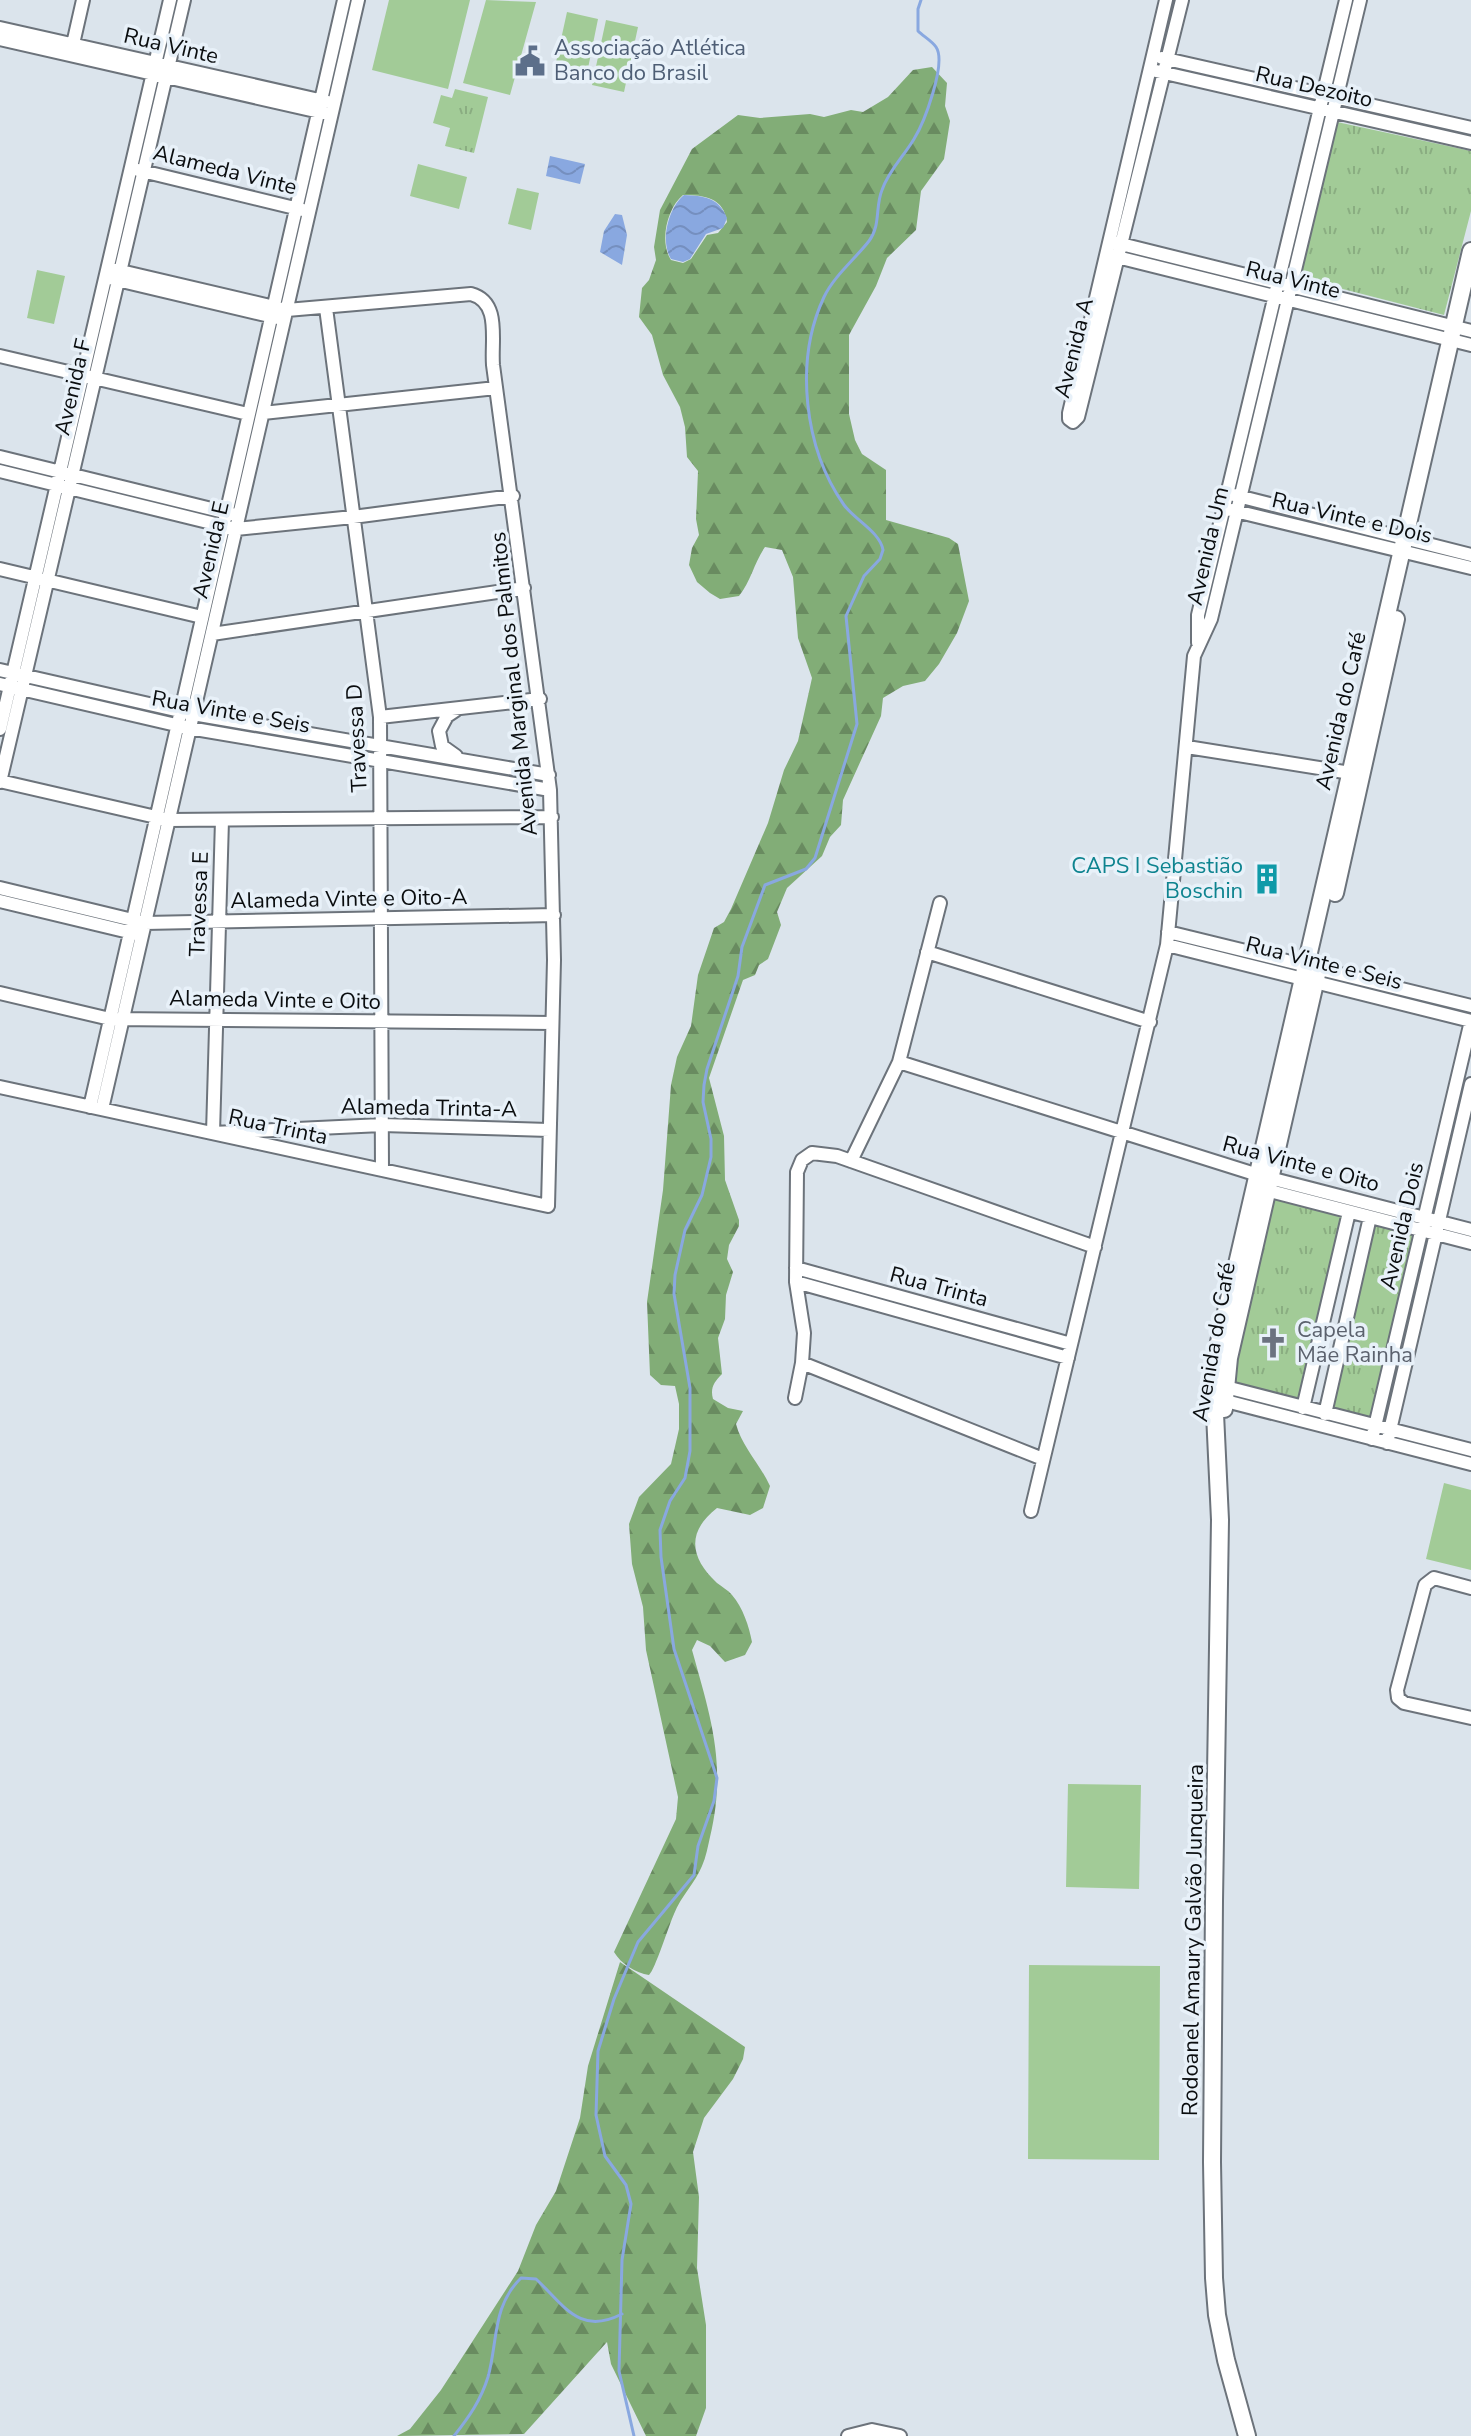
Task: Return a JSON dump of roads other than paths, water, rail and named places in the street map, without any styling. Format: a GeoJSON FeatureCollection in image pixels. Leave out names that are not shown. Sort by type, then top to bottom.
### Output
{"type":"FeatureCollection","features":[{"type":"Feature","properties":{"kind":"main road","name":"Avenida do Café"},"geometry":{"type":"LineString","coordinates":[[1461,335],[1471,251]]}},
{"type":"Feature","properties":{"kind":"main road","name":"Avenida do Café"},"geometry":{"type":"LineString","coordinates":[[1218,1442],[1220,1393],[1263,1183],[1354,773],[1471,294]]}},
{"type":"Feature","properties":{"kind":"main road","name":"Rodoanel Amaury Galvão Junqueira"},"geometry":{"type":"LineString","coordinates":[[1218,1442],[1220,1627],[1212,2162],[1214,2278],[1226,2360],[1248,2435]]}},
{"type":"Feature","properties":{"kind":"street"},"geometry":{"type":"LineString","coordinates":[[73,44],[83,0]]}},
{"type":"Feature","properties":{"kind":"street","name":"Avenida F"},"geometry":{"type":"LineString","coordinates":[[0,729],[42,579],[90,376],[161,69],[170,0]]}},
{"type":"Feature","properties":{"kind":"street","name":"Avenida F"},"geometry":{"type":"LineString","coordinates":[[161,69],[184,0]]}},
{"type":"Feature","properties":{"kind":"street","name":"Avenida E"},"geometry":{"type":"LineString","coordinates":[[326,107],[344,0]]}},
{"type":"Feature","properties":{"kind":"street","name":"Avenida E"},"geometry":{"type":"LineString","coordinates":[[96,1108],[183,726],[202,617],[263,413],[279,314],[302,210],[326,107],[358,0]]}},
{"type":"Feature","properties":{"kind":"street","name":"Avenida A"},"geometry":{"type":"LineString","coordinates":[[1115,242],[1149,69],[1166,0]]}},
{"type":"Feature","properties":{"kind":"street","name":"Avenida A"},"geometry":{"type":"LineString","coordinates":[[1111,256],[1078,417],[1073,422],[1069,419],[1069,413],[1111,256],[1164,73],[1182,0]]}},
{"type":"Feature","properties":{"kind":"street","name":"Avenida Um"},"geometry":{"type":"LineString","coordinates":[[1284,284],[1333,112],[1329,96],[1346,0]]}},
{"type":"Feature","properties":{"kind":"street","name":"Avenida Um"},"geometry":{"type":"LineString","coordinates":[[1031,1511],[1168,938],[1187,747],[1189,696],[1198,643],[1208,626],[1207,606],[1281,298],[1319,109],[1329,96],[1360,0]]}},
{"type":"Feature","properties":{"kind":"street","name":"Rua Vinte"},"geometry":{"type":"LineString","coordinates":[[0,28],[73,44],[161,69]]}},
{"type":"Feature","properties":{"kind":"street","name":"Rua Vinte"},"geometry":{"type":"LineString","coordinates":[[0,39],[161,69],[326,107]]}},
{"type":"Feature","properties":{"kind":"street","name":"Rua Dezoito"},"geometry":{"type":"LineString","coordinates":[[1152,55],[1471,128]]}},
{"type":"Feature","properties":{"kind":"street","name":"Rua Dezoito"},"geometry":{"type":"LineString","coordinates":[[1149,69],[1471,143]]}},
{"type":"Feature","properties":{"kind":"street","name":"Alameda Vinte"},"geometry":{"type":"LineString","coordinates":[[138,170],[302,210]]}},
{"type":"Feature","properties":{"kind":"street","name":"Rua Vinte"},"geometry":{"type":"LineString","coordinates":[[1115,242],[1284,284],[1461,335]]}},
{"type":"Feature","properties":{"kind":"street","name":"Rua Vinte"},"geometry":{"type":"LineString","coordinates":[[1111,256],[1281,298],[1461,335]]}},
{"type":"Feature","properties":{"kind":"street"},"geometry":{"type":"LineString","coordinates":[[113,274],[279,314],[326,308]]}},
{"type":"Feature","properties":{"kind":"street","name":"Avenida Marginal dos Palmitos"},"geometry":{"type":"LineString","coordinates":[[326,308],[467,294],[478,296],[492,312],[492,355],[540,699],[552,817],[554,915],[548,1206]]}},
{"type":"Feature","properties":{"kind":"street","name":"Travessa D"},"geometry":{"type":"LineString","coordinates":[[326,308],[380,717],[382,1170]]}},
{"type":"Feature","properties":{"kind":"street","name":"Avenida E"},"geometry":{"type":"LineString","coordinates":[[186,712],[212,634],[248,414],[279,314]]}},
{"type":"Feature","properties":{"kind":"street"},"geometry":{"type":"LineString","coordinates":[[0,356],[248,414]]}},
{"type":"Feature","properties":{"kind":"street"},"geometry":{"type":"LineString","coordinates":[[263,413],[496,388]]}},
{"type":"Feature","properties":{"kind":"street"},"geometry":{"type":"LineString","coordinates":[[0,457],[65,479],[231,521],[353,517],[513,496]]}},
{"type":"Feature","properties":{"kind":"street"},"geometry":{"type":"LineString","coordinates":[[0,471],[65,479]]}},
{"type":"Feature","properties":{"kind":"street","name":"Rua Vinte e Dois"},"geometry":{"type":"LineString","coordinates":[[1234,495],[1408,545],[1471,568]]}},
{"type":"Feature","properties":{"kind":"street","name":"Rua Vinte e Dois"},"geometry":{"type":"LineString","coordinates":[[1230,510],[1471,555]]}},
{"type":"Feature","properties":{"kind":"street"},"geometry":{"type":"LineString","coordinates":[[0,569],[202,617]]}},
{"type":"Feature","properties":{"kind":"street"},"geometry":{"type":"LineString","coordinates":[[212,634],[524,588]]}},
{"type":"Feature","properties":{"kind":"street","name":"Avenida F"},"geometry":{"type":"LineString","coordinates":[[0,781],[12,680]]}},
{"type":"Feature","properties":{"kind":"street","name":"Rua Vinte e Seis"},"geometry":{"type":"LineString","coordinates":[[12,680],[549,775]]}},
{"type":"Feature","properties":{"kind":"street","name":"Rua Vinte e Seis"},"geometry":{"type":"LineString","coordinates":[[12,680],[183,726],[550,790]]}},
{"type":"Feature","properties":{"kind":"street"},"geometry":{"type":"LineString","coordinates":[[380,717],[540,699]]}},
{"type":"Feature","properties":{"kind":"street"},"geometry":{"type":"LineString","coordinates":[[465,708],[451,713],[442,721],[440,741],[448,752],[478,762]]}},
{"type":"Feature","properties":{"kind":"street"},"geometry":{"type":"LineString","coordinates":[[1187,747],[1354,773]]}},
{"type":"Feature","properties":{"kind":"street"},"geometry":{"type":"LineString","coordinates":[[0,781],[163,818],[552,817]]}},
{"type":"Feature","properties":{"kind":"street","name":"Travessa E"},"geometry":{"type":"LineString","coordinates":[[213,1133],[222,820]]}},
{"type":"Feature","properties":{"kind":"street"},"geometry":{"type":"LineString","coordinates":[[0,888],[137,928]]}},
{"type":"Feature","properties":{"kind":"street"},"geometry":{"type":"LineString","coordinates":[[0,901],[137,928]]}},
{"type":"Feature","properties":{"kind":"street"},"geometry":{"type":"LineString","coordinates":[[851,1161],[899,1062],[940,903]]}},
{"type":"Feature","properties":{"kind":"street","name":"Alameda Vinte e Oito-A"},"geometry":{"type":"LineString","coordinates":[[137,928],[219,922],[554,915]]}},
{"type":"Feature","properties":{"kind":"street","name":"Rua Vinte e Seis"},"geometry":{"type":"LineString","coordinates":[[1168,938],[1471,1006]]}},
{"type":"Feature","properties":{"kind":"street"},"geometry":{"type":"LineString","coordinates":[[927,952],[1150,1022]]}},
{"type":"Feature","properties":{"kind":"street","name":"Rua Vinte e Seis"},"geometry":{"type":"LineString","coordinates":[[1311,972],[1471,1021]]}},
{"type":"Feature","properties":{"kind":"street","name":"Alameda Vinte e Oito"},"geometry":{"type":"LineString","coordinates":[[0,993],[116,1019],[552,1023]]}},
{"type":"Feature","properties":{"kind":"street","name":"Avenida Dois"},"geometry":{"type":"LineString","coordinates":[[1374,1433],[1471,1021]]}},
{"type":"Feature","properties":{"kind":"street","name":"Rua Vinte e Oito"},"geometry":{"type":"LineString","coordinates":[[899,1062],[1123,1133],[1349,1212],[1421,1231],[1438,1228],[1471,1230]]}},
{"type":"Feature","properties":{"kind":"street","name":"Avenida Dois"},"geometry":{"type":"LineString","coordinates":[[1389,1437],[1471,1084]]}},
{"type":"Feature","properties":{"kind":"street","name":"Rua Trinta"},"geometry":{"type":"LineString","coordinates":[[0,1087],[548,1206]]}},
{"type":"Feature","properties":{"kind":"street","name":"Alameda Trinta-A"},"geometry":{"type":"LineString","coordinates":[[213,1133],[382,1125],[549,1130]]}},
{"type":"Feature","properties":{"kind":"street"},"geometry":{"type":"LineString","coordinates":[[795,1398],[802,1363],[804,1328],[796,1282],[796,1176],[805,1157],[816,1153],[851,1161],[1095,1247]]}},
{"type":"Feature","properties":{"kind":"street","name":"Rua Vinte e Oito"},"geometry":{"type":"LineString","coordinates":[[1263,1183],[1425,1218],[1438,1228],[1471,1243]]}},
{"type":"Feature","properties":{"kind":"street"},"geometry":{"type":"LineString","coordinates":[[1303,1408],[1349,1212]]}},
{"type":"Feature","properties":{"kind":"street"},"geometry":{"type":"LineString","coordinates":[[1325,1414],[1370,1217]]}},
{"type":"Feature","properties":{"kind":"street","name":"Rua Trinta"},"geometry":{"type":"LineString","coordinates":[[796,1268],[1071,1344]]}},
{"type":"Feature","properties":{"kind":"street","name":"Rua Trinta"},"geometry":{"type":"LineString","coordinates":[[796,1282],[1068,1358]]}},
{"type":"Feature","properties":{"kind":"street"},"geometry":{"type":"LineString","coordinates":[[802,1363],[1043,1459]]}},
{"type":"Feature","properties":{"kind":"street"},"geometry":{"type":"LineString","coordinates":[[1220,1393],[1303,1408],[1374,1433]]}},
{"type":"Feature","properties":{"kind":"street"},"geometry":{"type":"LineString","coordinates":[[1220,1393],[1389,1437],[1471,1464]]}},
{"type":"Feature","properties":{"kind":"street"},"geometry":{"type":"LineString","coordinates":[[1389,1437],[1471,1450]]}},
{"type":"Feature","properties":{"kind":"street"},"geometry":{"type":"LineString","coordinates":[[1471,1588],[1434,1578],[1428,1580],[1397,1690],[1398,1698],[1404,1703],[1471,1718]]}},
{"type":"Feature","properties":{"kind":"street"},"geometry":{"type":"LineString","coordinates":[[848,2436],[872,2430],[900,2436]]}},
{"type":"Feature","properties":{"kind":"water"},"geometry":{"type":"Polygon","coordinates":[[[550,156],[585,164],[580,184],[546,176],[550,156]]]}},
{"type":"Feature","properties":{"kind":"water"},"geometry":{"type":"Polygon","coordinates":[[[684,195],[704,197],[715,202],[727,218],[723,228],[706,234],[690,259],[683,262],[671,259],[666,235],[670,216],[684,195]]]}},
{"type":"Feature","properties":{"kind":"water"},"geometry":{"type":"Polygon","coordinates":[[[615,214],[622,215],[627,235],[622,265],[600,252],[604,231],[615,214]]]}},
{"type":"Feature","properties":{"kind":"waterway"},"geometry":{"type":"LineString","coordinates":[[634,2436],[619,2371],[622,2260],[631,2204],[626,2185],[605,2156],[596,2115],[598,2051],[614,1999],[638,1942],[694,1875],[698,1846],[714,1801],[717,1778],[674,1649],[661,1557],[660,1530],[670,1501],[685,1478],[690,1451],[690,1388],[674,1294],[675,1275],[685,1230],[702,1195],[711,1157],[711,1139],[703,1102],[704,1085],[738,976],[742,947],[765,885],[806,869],[815,858],[857,724],[846,616],[864,576],[880,559],[883,550],[877,537],[844,505],[820,457],[808,404],[809,348],[824,297],[873,235],[885,183],[918,131],[933,93],[939,55],[936,47],[918,31],[921,0]]}},
{"type":"Feature","properties":{"kind":"waterway"},"geometry":{"type":"LineString","coordinates":[[454,2436],[482,2393],[491,2364],[500,2312],[521,2278],[536,2279],[564,2307],[583,2319],[607,2320],[622,2314]]}},
{"type":"Feature","properties":{"kind":"place","name":"Associação Atlética Banco do Brasil"},"geometry":{"type":"Point","coordinates":[530,61]}},
{"type":"Feature","properties":{"kind":"place","name":"CAPS I Sebastião Boschin"},"geometry":{"type":"Point","coordinates":[1267,879]}},
{"type":"Feature","properties":{"kind":"place","name":"Capela Mãe Rainha"},"geometry":{"type":"Point","coordinates":[1273,1343]}}]}
